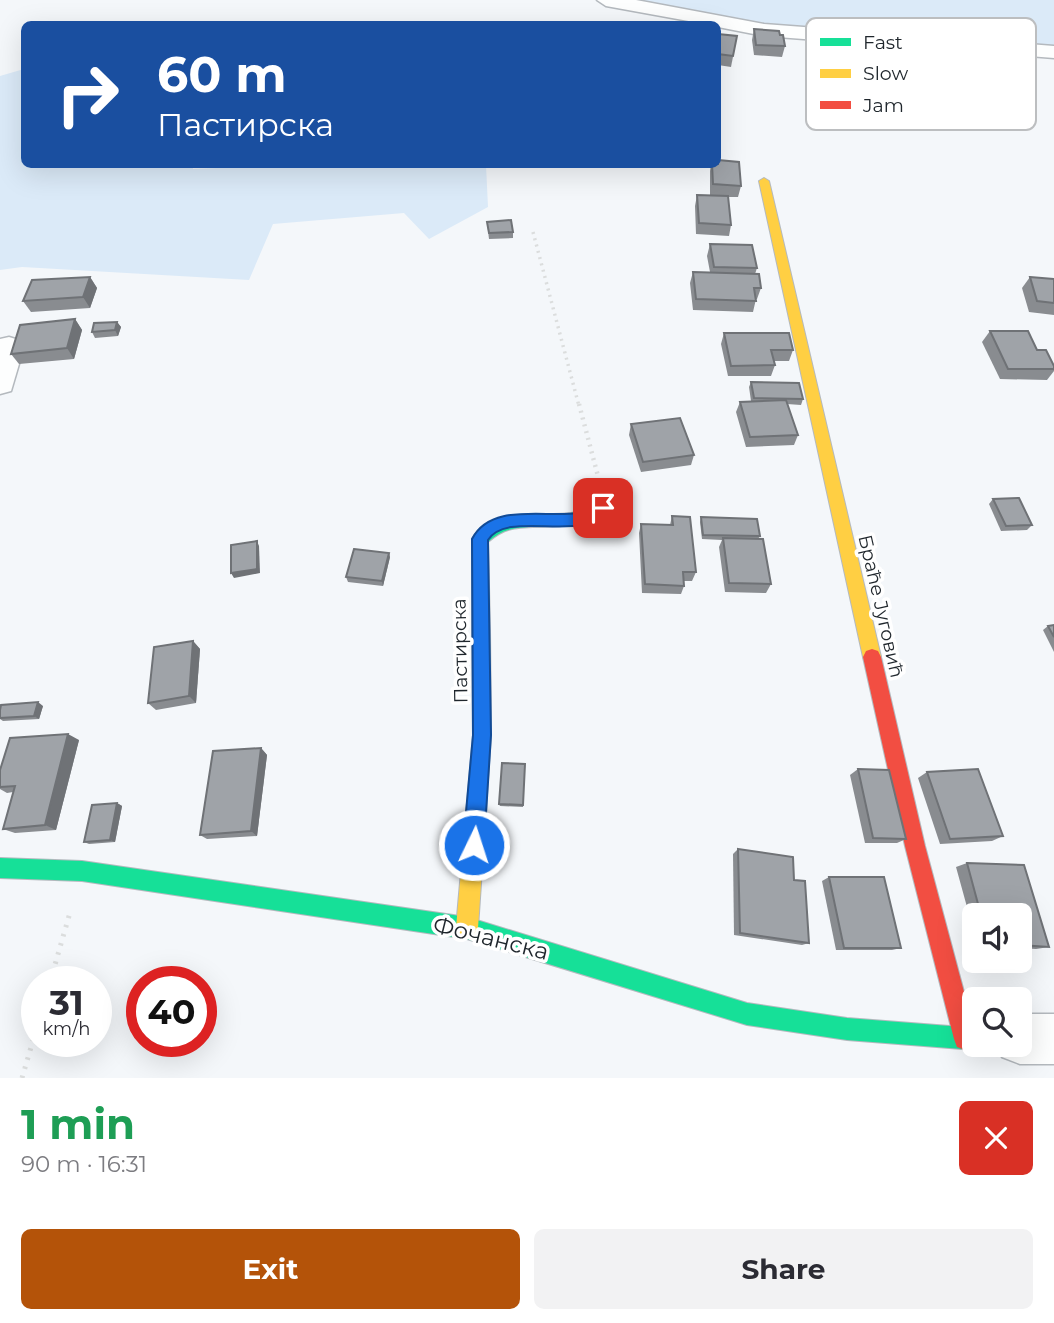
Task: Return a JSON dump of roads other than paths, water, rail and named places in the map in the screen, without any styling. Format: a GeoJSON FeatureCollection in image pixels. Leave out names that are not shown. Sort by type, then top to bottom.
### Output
{"type":"FeatureCollection","features":[{"type":"Feature","properties":{"kind":"street"},"geometry":{"type":"LineString","coordinates":[[606,0],[717,21]]}},
{"type":"Feature","properties":{"kind":"street"},"geometry":{"type":"LineString","coordinates":[[721,22],[764,30],[806,33]]}},
{"type":"Feature","properties":{"kind":"street"},"geometry":{"type":"LineString","coordinates":[[1036,51],[1054,52]]}},
{"type":"Feature","properties":{"kind":"street","name":"Браће Југовић"},"geometry":{"type":"LineString","coordinates":[[764,181],[912,833],[962,1011]]}},
{"type":"Feature","properties":{"kind":"street"},"geometry":{"type":"LineString","coordinates":[[0,383],[9,347]]}},
{"type":"Feature","properties":{"kind":"street","name":"Пастирска"},"geometry":{"type":"LineString","coordinates":[[467,928],[482,735],[480,539],[485,531],[506,522],[578,519],[603,508]]}},
{"type":"Feature","properties":{"kind":"street","name":"Фочанска"},"geometry":{"type":"LineString","coordinates":[[0,868],[82,872],[467,928],[747,1014],[847,1029],[962,1038]]}},
{"type":"Feature","properties":{"kind":"street"},"geometry":{"type":"LineString","coordinates":[[1032,1039],[1054,1038]]}}]}
